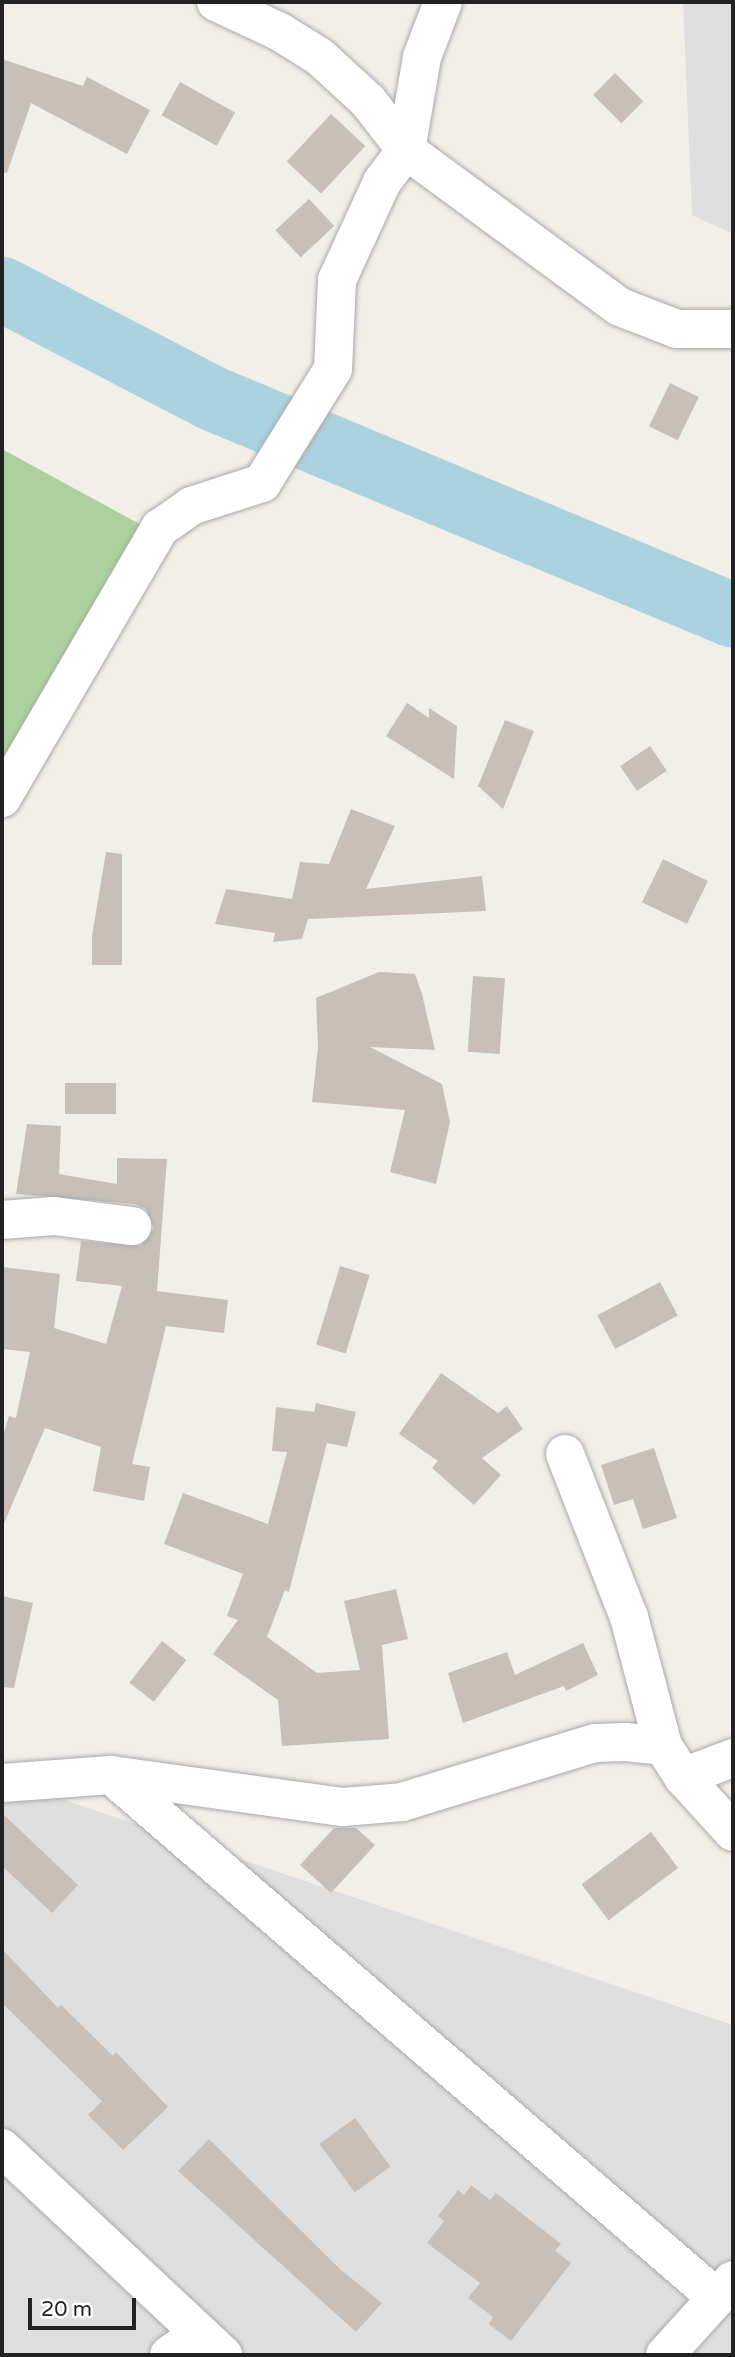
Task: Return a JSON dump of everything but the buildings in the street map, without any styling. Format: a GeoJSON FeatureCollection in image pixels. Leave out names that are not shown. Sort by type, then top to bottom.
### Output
{"type":"FeatureCollection","features":[{"type":"Feature","properties":{"kind":"street"},"geometry":{"type":"LineString","coordinates":[[216,2],[280,32],[320,57],[368,102],[406,150],[620,307],[677,329],[733,328]]}},
{"type":"Feature","properties":{"kind":"street"},"geometry":{"type":"LineString","coordinates":[[2,798],[160,528],[191,506],[262,483],[279,460],[333,369],[337,280],[382,182],[406,150],[422,57],[443,2]]}},
{"type":"Feature","properties":{"kind":"street"},"geometry":{"type":"LineString","coordinates":[[2,1220],[54,1216],[132,1226]]}},
{"type":"Feature","properties":{"kind":"street"},"geometry":{"type":"LineString","coordinates":[[565,1454],[629,1617],[673,1761],[733,1832]]}},
{"type":"Feature","properties":{"kind":"street"},"geometry":{"type":"LineString","coordinates":[[2,1783],[111,1775],[343,1807],[402,1802],[595,1743],[673,1761],[733,1758]]}},
{"type":"Feature","properties":{"kind":"street"},"geometry":{"type":"LineString","coordinates":[[111,1775],[725,2289],[665,2355]]}},
{"type":"Feature","properties":{"kind":"street"},"geometry":{"type":"LineString","coordinates":[[2,2148],[197,2348]]}},
{"type":"Feature","properties":{"kind":"shaded area"},"geometry":{"type":"Polygon","coordinates":[[[683,2],[733,2],[733,234],[692,215],[683,2]]]}},
{"type":"Feature","properties":{"kind":"shaded area"},"geometry":{"type":"Polygon","coordinates":[[[2,1779],[733,2025],[733,2355],[2,2355],[2,1779]]]}},
{"type":"Feature","properties":{"kind":"green space"},"geometry":{"type":"Polygon","coordinates":[[[2,449],[156,533],[2,775],[2,449]]]}},
{"type":"Feature","properties":{"kind":"waterway"},"geometry":{"type":"LineString","coordinates":[[2,289],[212,398],[733,615]]}}]}
